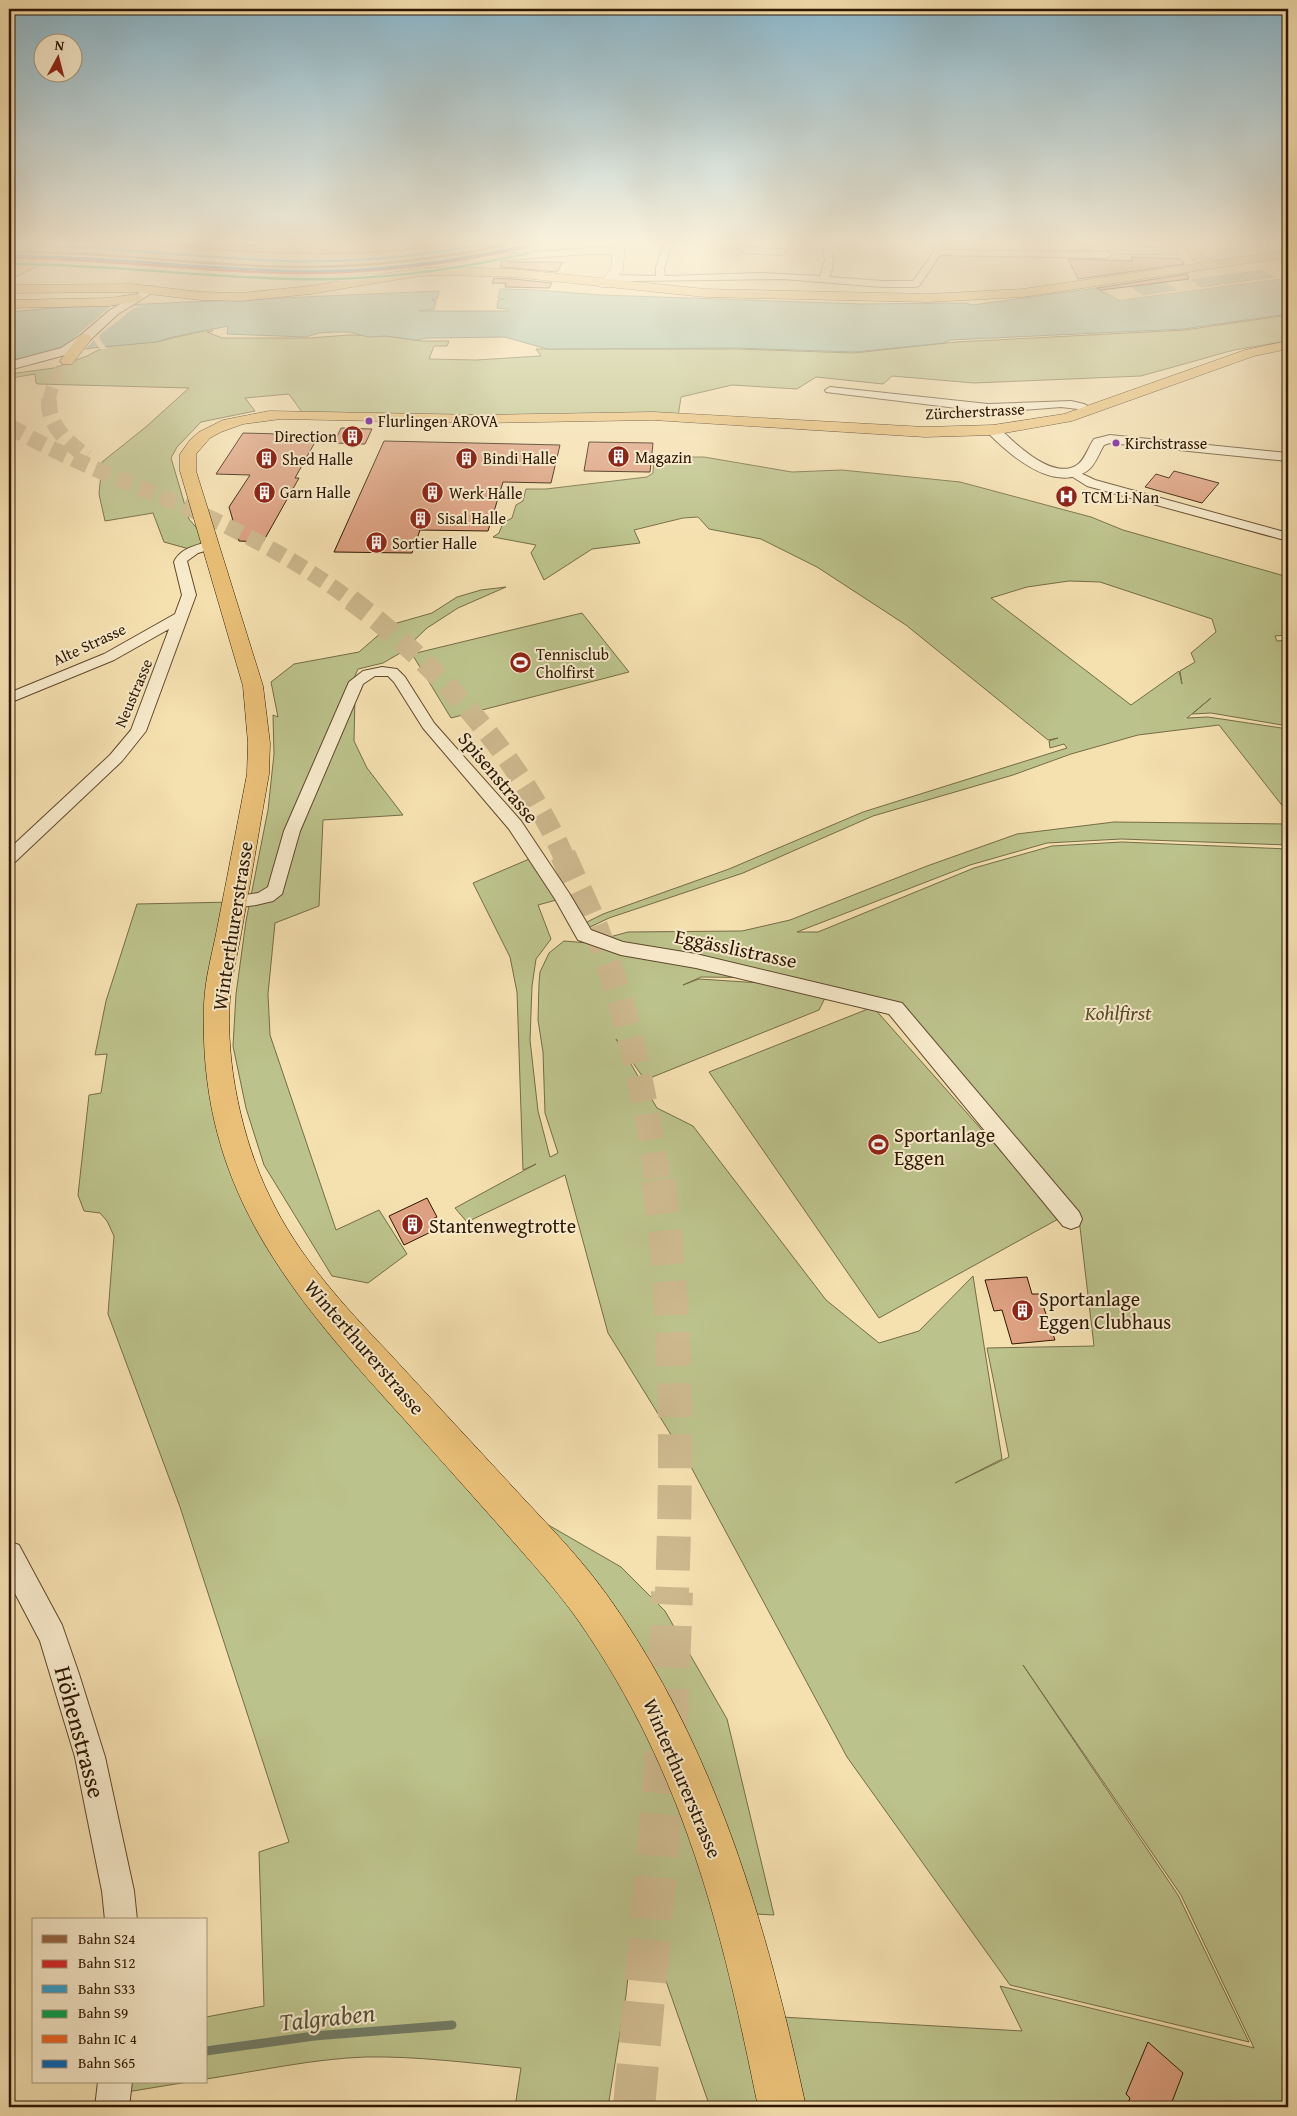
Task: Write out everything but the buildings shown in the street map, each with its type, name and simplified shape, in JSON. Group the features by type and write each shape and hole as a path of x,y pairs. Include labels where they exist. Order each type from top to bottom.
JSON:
{"main road":[{"path":"68,360 84,340"},
{"name":"Zürcherstrasse","path":"681,418 925,432 993,430 1058,420 1250,353 1288,345"},
{"name":"Winterthurerstrasse","path":"681,418 626,416 472,419 296,415 259,416 219,428 200,439 190,449 186,459 188,471 253,686 257,713 258,774 217,997 216,1024 224,1105 238,1155 257,1203 278,1240 331,1314 441,1433 581,1591 657,1708 707,1826 736,1913 764,2016 782,2107"}],"street":[{"path":"9,366 65,351 82,340"},
{"path":"830,390 947,404 1012,408 1065,404 1090,410"},
{"path":"993,430 1024,458 1055,471 1072,472 1082,468 1099,442 1110,439 1288,457"},
{"path":"1072,472 1091,483 1288,537"},
{"name":"Neustrasse","path":"9,858 116,758 138,732 189,595 180,562 181,558 193,550 211,545"},
{"name":"Alte Strasse","path":"9,698 109,657 182,616"},
{"name":"Spisenstrasse","path":"234,902 261,899 271,895 276,890 292,832 356,682 367,674 382,671 392,672 397,675 428,726 515,825 564,896 577,921"},
{"name":"Eggässlistrasse","path":"577,921 584,935 621,948 696,961 895,1008 1071,1219"},
{"name":"Höhenstrasse","path":"9,1555 52,1635 65,1674 90,1758 118,1891 120,1918"},
{"path":"112,2107 115,2084"}],"green space":[{"path":"166,340 449,341 447,346 434,346 429,359 476,360 541,356 536,349 737,349 854,353 956,342 999,340 1288,340 1234,350 1141,376 974,383 892,376 883,384 816,377 797,389 732,385 681,397 678,417 304,415 289,394 245,398 255,411 201,422 177,447 171,458 189,519 211,545 193,550 164,542 153,513 105,521 99,494 102,462 147,426 189,388 39,384 36,383 35,374 17,377 9,384 9,374 54,368 87,356 106,346"},
{"path":"654,457 704,457 792,472 842,470 960,482 1091,517 1123,530 1288,577 1288,635 1275,636 1277,641 1288,640 1288,726 1211,713 1192,714 1211,698 1187,718 1208,717 1288,729 1288,813 1219,725 1138,735 1071,754 1013,775 873,816 743,873 609,918 586,929 583,924 603,914 729,869 863,812 1067,748 1064,744 1050,748 1049,741 1058,738 1048,740 906,625 817,567 761,539 709,529 698,517 683,518 634,530 640,543 592,549 544,580 531,553 536,545 493,537 499,533 503,523 512,518 516,505 523,501 526,489 546,489 647,477 653,473","holes":["1069,581 1100,582 1212,619 1216,632 1191,653 1195,662 1180,671 1182,684 1179,671 1131,705 991,598 1027,587"]},
{"path":"506,587 458,608 427,628 402,652 383,663 358,669 332,728 355,696 354,741 367,768 403,815 323,820 319,906 275,923 268,994 270,1035 336,1230 379,1210 407,1254 368,1283 332,1276 264,1165 246,1108 233,1046 236,994 246,921 268,810 274,754 273,715 278,717 271,682 294,664 359,652 390,625 432,613 457,597 481,590"},
{"name":"Tennisclub Cholfirst","path":"582,613 629,672 451,718 412,654"},
{"name":"Kohlfirst","path":"1114,822 1288,824 1288,845 1121,839 1047,843 970,865 797,932 818,932 974,868 1052,846 1122,842 1288,849 1288,2107 710,2107 652,1941 632,1939 626,1995 608,2107 515,2107 521,2068 424,2059 385,2057 345,2058 208,2079 208,2017 264,2006 259,1852 289,1842 180,1507 108,1314 114,1236 107,1221 100,1213 84,1211 78,1195 89,1095 101,1093 107,1054 95,1055 106,1001 137,904 234,902 219,1064 278,1240 538,1519 621,1567 665,1611 727,1719 774,1915 737,1913 764,2016 1022,2031 1000,1986 1254,2048 1181,1895 1023,1665 1178,1895 1249,2042 1010,1985 847,1757 691,1467 608,1333 565,1175 467,1222 455,1208 536,1164 523,1170 517,992 510,957 473,883 534,857 560,899 538,905 551,939 536,959 532,986 530,1040 538,1111 550,1157 558,1153 545,1113 543,1052 538,1020 539,984 540,972 549,953 564,941 588,943 628,932 742,931 790,920 927,866 1017,834","holes":["701,977 786,978 873,996 1079,1219 1094,1346 987,1348 1009,1457 955,1483 1002,1459 973,1276 919,1331 879,1343 826,1300 693,1126 657,1108 616,1039 645,1080 819,1010 827,994 761,983 699,979 683,985"]},
{"name":"Sportanlage Eggen","path":"873,1007 1060,1218 879,1318 709,1072"},
{"path":"115,2084 176,2084 114,2094"}],"shaded area":[{"path":"9,340 164,340 156,342 92,348 9,360"},
{"path":"515,340 956,340 943,343 855,352 736,348 547,349"}],"pier":[{"path":"72,340 100,340 107,349 100,349 94,340 82,352 42,357"}],"waterway":[{"name":"Talgraben","path":"208,2051 314,2036 452,2025"}],"tunnel":[{"path":"49,400 56,380 67,361"},
{"path":"49,400 51,417 55,425 66,439 87,457"},
{"path":"9,426 72,458 226,525 291,560 352,601"},
{"path":"351,600 415,654 474,715 524,784 546,820 564,857"},
{"path":"563,855 596,929 617,991 641,1085 658,1181"},
{"path":"658,1180 665,1231 673,1334 675,1490 672,1593"},
{"path":"634,2107 665,1769 672,1592"}],"place":[{"name":"Flurlingen AROVA","path":"369,421"},
{"name":"Direction","path":"353,436"},
{"name":"Kirchstrasse","path":"1116,443"},
{"name":"Magazin","path":"619,457"},
{"name":"Bindi Halle","path":"467,458"},
{"name":"Shed Halle","path":"266,459"},
{"name":"Garn Halle","path":"264,492"},
{"name":"Werk Halle","path":"433,493"},
{"name":"TCM Li Nan","path":"1066,497"},
{"name":"Sisal Halle","path":"421,518"},
{"name":"Sortier Halle","path":"376,543"},
{"name":"Tennisclub Cholfirst","path":"520,663"},
{"name":"Sportanlage Eggen","path":"878,1145"},
{"name":"Stantenwegtrotte","path":"413,1225"},
{"name":"Sportanlage Eggen Clubhaus","path":"1023,1310"}]}
